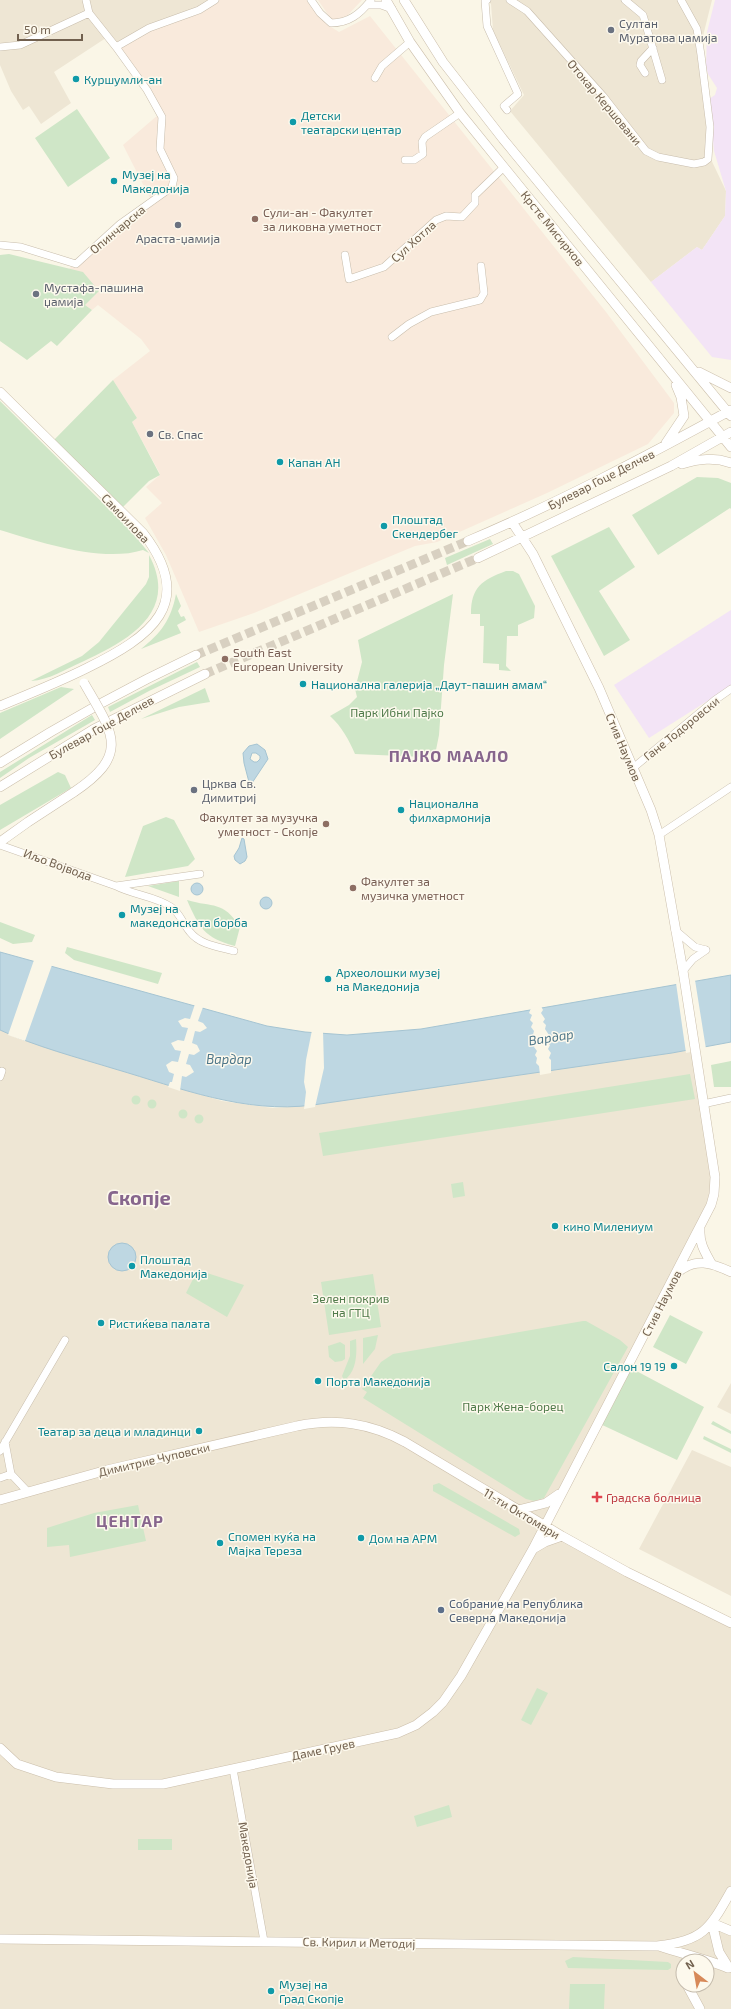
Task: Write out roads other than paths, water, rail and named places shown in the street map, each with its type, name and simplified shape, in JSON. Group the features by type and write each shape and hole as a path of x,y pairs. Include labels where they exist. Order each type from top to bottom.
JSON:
{"street":[{"path":"86,0 89,13 116,47 149,28 199,10 215,0"},
{"path":"311,0 320,13 331,23 343,23 369,3 381,5 392,10"},
{"name":"Крсте Мисирков","path":"386,0 410,42 460,113 672,377 731,447"},
{"name":"Крсте Мисирков","path":"404,0 443,62 503,139 730,413"},
{"path":"485,0 487,26 518,94 506,108"},
{"name":"Отокар Кершовани","path":"510,0 527,11 603,96 646,151 658,157 694,164 704,162 708,159 710,127 697,29 681,0"},
{"path":"625,0 642,15 662,80"},
{"path":"0,47 20,45 89,13"},
{"path":"375,78 382,66 410,42"},
{"name":"Опинчарска","path":"0,245 21,247 76,264 120,224 172,187 174,178 160,149 162,117 147,90 116,47"},
{"path":"645,73 640,65 640,61 653,48"},
{"path":"405,160 414,160 423,154 422,142 426,137 460,113"},
{"name":"Сул Хотла","path":"345,255 349,279 384,267 436,220 446,216 462,217 475,204 475,194 503,168"},
{"path":"392,337 409,324 431,312 480,300 484,293 481,266"},
{"path":"690,365 706,376 731,388"},
{"path":"659,450 668,442 684,416 681,397 672,377"},
{"name":"Самоилова","path":"0,392 136,526 153,546 165,570 166,581 165,599 160,614 153,625 134,643 78,673 0,706"},
{"name":"Булевар Гоце Делчев","path":"468,541 512,522 659,450 710,422 730,413"},
{"name":"Булевар Гоце Делчев","path":"478,558 523,538 671,466 731,432"},
{"path":"671,466 717,458 731,464"},
{"name":"Стив Наумов","path":"512,522 533,554 599,688 651,810 659,835 683,971 715,1187 711,1205 701,1225 544,1526"},
{"name":"Булевар Гоце Делчев","path":"0,763 84,712 140,682 196,655"},
{"path":"0,843 28,822 74,792 102,770 109,758 112,746 108,726 78,673"},
{"name":"Булевар Гоце Делчев","path":"0,787 94,729 205,674"},
{"name":"Гане Тодоровски","path":"633,768 715,700 731,689"},
{"path":"659,835 731,787"},
{"name":"Иљо Војвода","path":"0,843 116,886 128,892 167,904 173,908 191,933 197,938 205,943 234,952"},
{"name":"Иљо Војвода","path":"116,886 200,874"},
{"path":"675,930 695,947 706,950 693,959 683,971"},
{"path":"703,1104 731,1098"},
{"path":"701,1225 700,1240 712,1263"},
{"path":"675,1275 690,1265 712,1263 731,1272"},
{"path":"0,1451 65,1340"},
{"name":"11-ти Октомври","path":"309,1424 353,1423 387,1433 412,1446 544,1526 627,1572 731,1623"},
{"name":"Димитрие Чуповски","path":"0,1500 27,1491 113,1468 309,1424"},
{"path":"5,1442 11,1474 27,1491"},
{"path":"0,1478 11,1474"},
{"path":"518,1510 552,1500 562,1492"},
{"name":"Даме Груев","path":"0,1748 17,1764 56,1777 114,1784 163,1784 398,1733 425,1719 443,1702 461,1676 533,1549 544,1526"},
{"path":"533,1549 545,1542 562,1536"},
{"name":"Македонија","path":"233,1769 264,1940"},
{"path":"730,1969 719,1952 712,1923 731,1891"},
{"path":"712,1923 731,1931"},
{"name":"Св. Кирил и Методиј","path":"0,1939 264,1940 657,1946 686,1940 700,1934 712,1923"},
{"path":"657,1946 675,1953"},
{"path":"715,1963 730,1969"},
{"path":"691,1993 700,2009"}],"water":[{"path":"257,744 265,750 268,759 250,786 243,753 249,746","holes":["252,753 256,753 260,756 260,759 257,762 254,762 250,759"]},
{"path":"242,838 244,839 247,857 245,861 240,864 235,860 234,856 239,848"},
{"path":"199,883 202,884 202,894 195,895 192,894 191,887 192,884"},
{"path":"268,897 271,898 271,908 264,909 261,908 260,901 261,898"},
{"name":"Вардар","path":"0,952 267,1026 305,1032 347,1035 421,1029 731,975 731,1042 672,1053 313,1105 287,1107 237,1103 212,1098 57,1051 0,1030"},
{"path":"122,1243 132,1247 136,1257 132,1267 122,1271 112,1267 108,1257 112,1247"}],"tunnel":[{"path":"196,655 468,541"},
{"path":"205,674 478,558"}],"place":[{"name":"Султан Муратова џамија","path":"611,30"},
{"name":"Куршумли-ан","path":"76,79"},
{"name":"Детски театарски центар","path":"293,122"},
{"name":"Музеј на Македонија","path":"114,181"},
{"name":"Сули-ан - Факултет за ликовна уметност","path":"255,219"},
{"name":"Араста-џамија","path":"178,225"},
{"name":"Мустафа-пашина џамија","path":"36,294"},
{"name":"Св. Спас","path":"150,434"},
{"name":"Капан АН","path":"280,462"},
{"name":"Плоштад Скендербег","path":"384,526"},
{"name":"South East European University","path":"225,659"},
{"name":"Национална галерија „Даут-пашин амам“","path":"303,684"},
{"name":"Црква Св. Димитриј","path":"194,790"},
{"name":"Национална филхармонија","path":"401,810"},
{"name":"Факултет за музучка уметност - Скопје","path":"326,824"},
{"name":"Факултет за музичка уметност","path":"353,888"},
{"name":"Музеј на македонската борба","path":"122,915"},
{"name":"Археолошки музеј на Македонија","path":"328,979"},
{"name":"кино Милениум","path":"555,1226"},
{"name":"Плоштад Македонија","path":"132,1266"},
{"name":"Ристиќева палата","path":"101,1323"},
{"name":"Салон 19 19","path":"674,1366"},
{"name":"Порта Македонија","path":"318,1381"},
{"name":"Театар за деца и младинци","path":"199,1431"},
{"name":"Градска болница","path":"597,1497"},
{"name":"Дом на АРМ","path":"361,1538"},
{"name":"Спомен куќа на Мајка Тереза","path":"220,1543"},
{"name":"Собрание на Република Северна Македонија","path":"441,1610"},
{"name":"Музеј на Град Скопје","path":"271,1991"}],"district":[{"name":"ПАЈКО МААЛО","path":"449,755"},
{"name":"Скопје","path":"139,1197"},
{"name":"ЦЕНТАР","path":"130,1520"}],"park label":[{"name":"Парк Ибни Пајко","path":"397,712"},
{"name":"Зелен покрив на ГТЦ","path":"351,1305"},
{"name":"Парк Жена-борец","path":"513,1406"}]}
